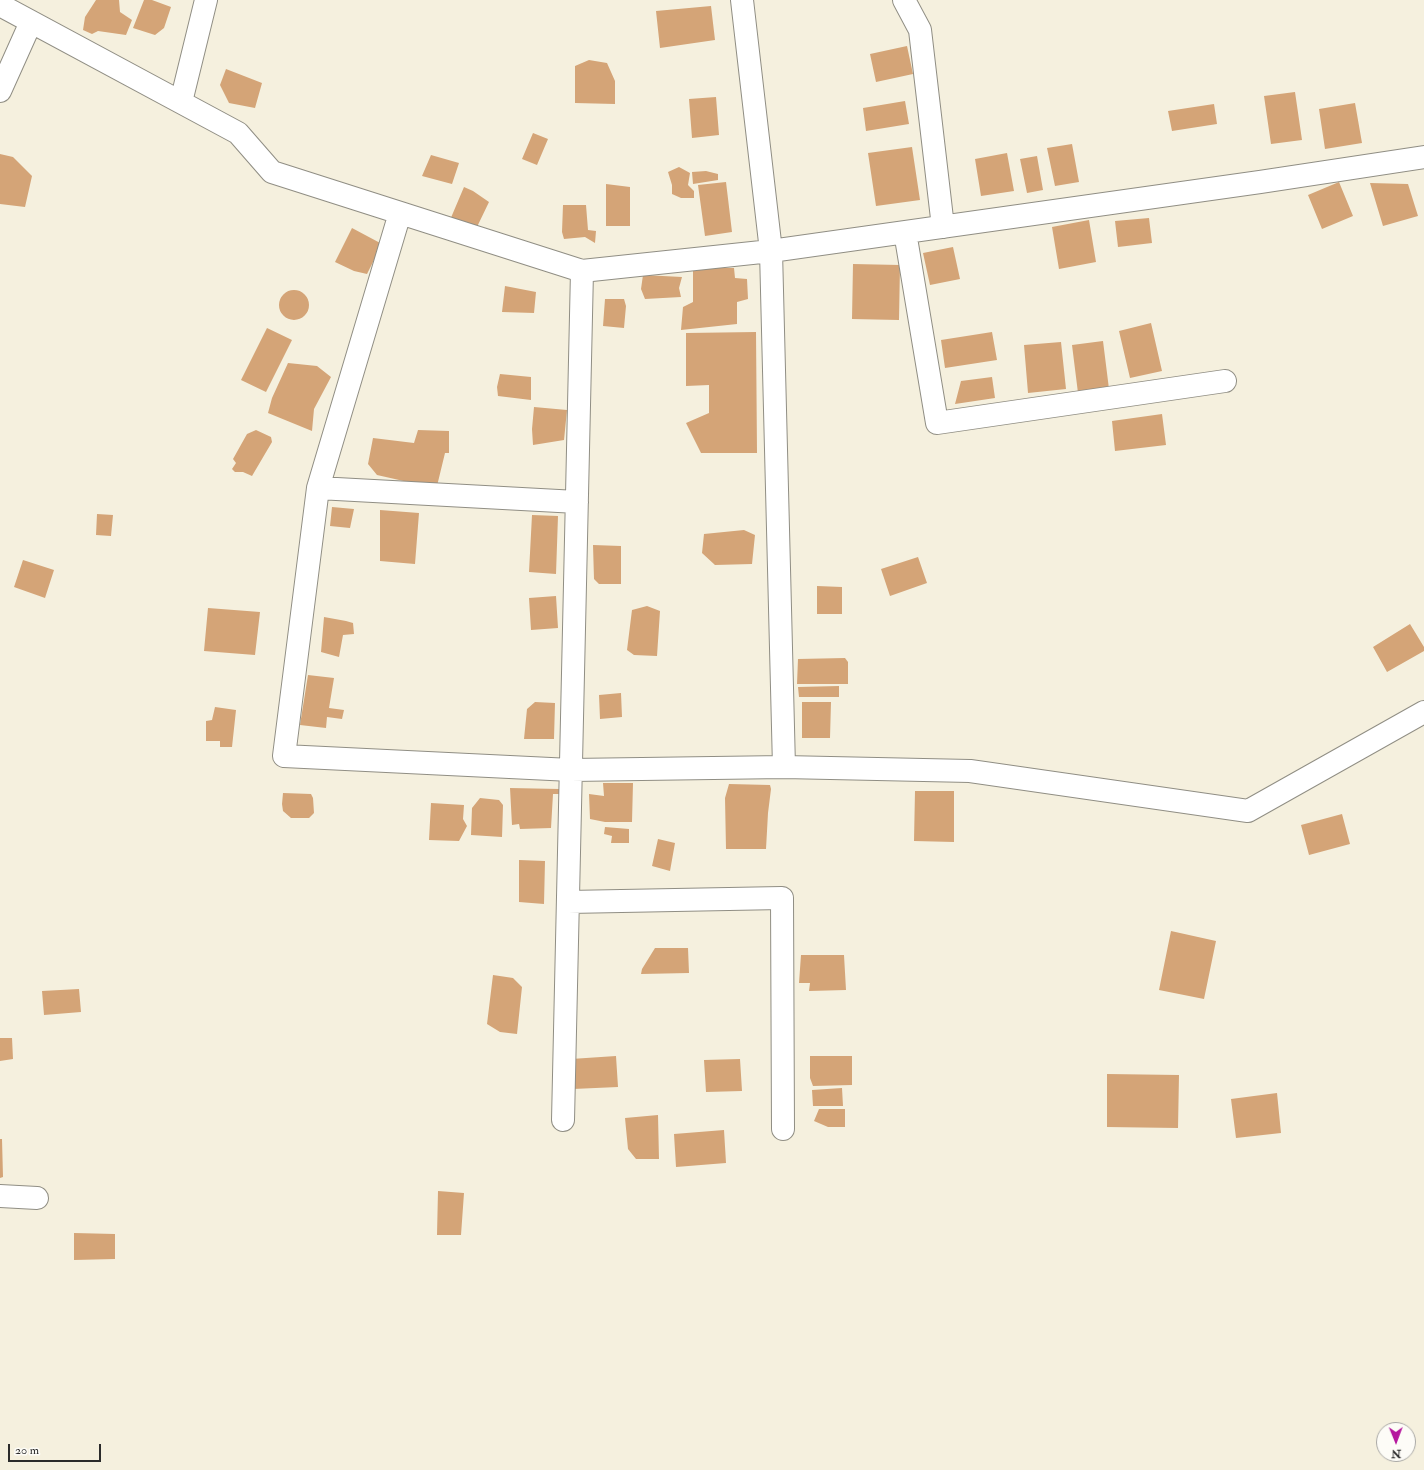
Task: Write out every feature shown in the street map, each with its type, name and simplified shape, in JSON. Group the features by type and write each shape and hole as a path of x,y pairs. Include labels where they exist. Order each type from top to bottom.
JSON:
{"street":[{"path":"181,102 206,0"},
{"path":"742,0 770,251 784,767"},
{"path":"904,0 920,30 943,227"},
{"path":"0,5 238,133 272,172 582,271 770,251 1260,182 1424,157"},
{"path":"0,91 31,22"},
{"path":"400,213 318,488 284,756 571,770 784,767 970,771 1248,811 1424,712"},
{"path":"905,232 937,423 1225,381"},
{"path":"563,1120 582,271"},
{"path":"318,488 576,502"},
{"path":"568,902 782,898 783,1129"},
{"path":"0,1196 37,1198"}],"building":[{"path":"96,0 119,0 120,12 132,20 126,35 98,31 92,34 83,30 85,17"},
{"path":"144,0 152,0 171,7 164,28 155,35 133,28"},
{"path":"711,6 715,40 660,48 656,11"},
{"path":"907,46 913,74 876,82 870,54"},
{"path":"589,60 607,63 615,81 615,104 575,103 575,66"},
{"path":"226,69 262,83 255,108 229,103 220,85"},
{"path":"1295,92 1302,140 1271,144 1264,96"},
{"path":"716,97 719,135 692,138 689,99"},
{"path":"905,101 909,124 866,131 863,108"},
{"path":"1355,103 1362,143 1325,149 1319,109"},
{"path":"1214,104 1217,124 1172,131 1168,111"},
{"path":"533,133 548,139 537,165 522,159"},
{"path":"1072,144 1079,182 1055,186 1047,148"},
{"path":"912,147 920,200 876,206 868,153"},
{"path":"1007,153 1014,191 981,196 975,159"},
{"path":"0,154 13,157 32,176 25,207 0,204"},
{"path":"431,155 459,163 452,184 422,176"},
{"path":"1037,156 1043,190 1027,193 1020,159"},
{"path":"679,167 690,173 688,185 694,191 694,198 681,198 672,194 672,185 668,172"},
{"path":"706,171 718,174 718,180 693,184 692,172"},
{"path":"726,182 732,232 705,236 698,185"},
{"path":"1339,182 1353,216 1322,229 1308,195"},
{"path":"1370,183 1408,184 1418,216 1383,226"},
{"path":"606,184 630,187 630,226 606,226"},
{"path":"464,187 473,191 489,202 476,229 450,220"},
{"path":"563,205 586,205 588,230 596,231 595,243 585,237 564,239 562,232"},
{"path":"1149,218 1152,243 1118,247 1115,221"},
{"path":"1089,220 1096,262 1059,269 1052,227"},
{"path":"352,228 382,244 367,274 354,271 335,262"},
{"path":"953,247 960,279 930,285 923,253"},
{"path":"853,264 900,265 899,320 852,319"},
{"path":"693,268 734,268 735,278 747,279 748,299 737,302 737,324 681,330 683,307 693,302"},
{"path":"643,275 682,277 679,288 681,297 645,299 641,289"},
{"path":"505,286 536,292 534,313 502,312"},
{"path":"294,290 305,294 309,305 305,316 294,320 283,316 279,305 283,294"},
{"path":"605,299 624,299 626,306 624,328 603,326"},
{"path":"1151,323 1162,371 1130,378 1119,331"},
{"path":"267,328 292,340 266,392 241,380"},
{"path":"756,332 757,453 701,453 686,423 709,413 709,385 686,386 686,333"},
{"path":"992,332 997,360 945,368 941,340"},
{"path":"1103,341 1109,389 1078,393 1072,345"},
{"path":"1061,342 1066,389 1028,393 1024,345"},
{"path":"288,363 317,366 331,377 314,409 312,431 268,413 272,398"},
{"path":"500,374 531,377 531,400 498,396 497,387"},
{"path":"992,377 995,398 955,404 961,381"},
{"path":"534,407 567,410 564,440 533,445 532,429"},
{"path":"1162,414 1166,445 1115,451 1112,421"},
{"path":"256,430 271,437 272,442 252,476 243,472 235,472 232,469 236,463 233,459 247,434"},
{"path":"418,430 449,431 449,453 445,453 437,486 408,482 377,475 368,464 373,438 414,443"},
{"path":"332,507 354,509 350,528 330,526"},
{"path":"380,510 419,513 415,564 380,561"},
{"path":"97,514 113,515 111,536 96,535"},
{"path":"532,515 558,516 556,574 529,572"},
{"path":"744,530 755,535 752,564 715,565 702,553 704,534"},
{"path":"593,545 621,546 621,584 599,584 594,579"},
{"path":"918,557 927,583 890,596 881,569"},
{"path":"23,560 54,570 45,598 14,587"},
{"path":"817,586 842,587 842,614 817,614"},
{"path":"556,596 558,628 531,630 529,598"},
{"path":"647,606 660,611 657,656 634,655 627,650 632,610"},
{"path":"208,608 260,612 255,655 204,651"},
{"path":"324,617 353,623 354,634 343,635 339,657 321,652"},
{"path":"1410,624 1424,647 1424,651 1387,672 1373,647"},
{"path":"845,658 848,662 848,684 797,684 798,659"},
{"path":"308,675 334,678 329,708 344,710 342,719 327,717 326,728 300,725"},
{"path":"839,686 839,697 799,697 798,687"},
{"path":"621,693 622,717 600,719 599,695"},
{"path":"535,702 555,703 554,739 524,739 527,709"},
{"path":"802,702 831,702 830,738 802,738"},
{"path":"215,707 236,710 232,747 220,747 220,741 206,741 206,721 212,720"},
{"path":"603,783 633,783 632,822 605,822 590,819 589,794 604,796"},
{"path":"729,784 770,785 771,789 766,849 726,849 725,798"},
{"path":"510,788 560,789 561,794 553,794 551,828 520,829 519,824 512,825"},
{"path":"915,791 954,791 954,842 914,841"},
{"path":"283,793 311,794 313,798 314,813 309,818 291,818 283,811"},
{"path":"480,798 499,800 503,805 502,837 471,835 472,808"},
{"path":"431,803 464,805 463,819 467,826 459,841 429,840"},
{"path":"1342,814 1350,844 1309,855 1301,825"},
{"path":"605,827 629,829 629,843 611,843 612,836 604,834"},
{"path":"658,839 675,843 670,871 652,866"},
{"path":"519,860 545,861 544,904 519,902"},
{"path":"1171,931 1216,941 1204,999 1159,990"},
{"path":"655,948 688,948 689,973 641,974 642,969"},
{"path":"801,955 844,955 846,990 809,991 810,983 799,983"},
{"path":"493,975 513,978 522,987 517,1034 500,1032 487,1024"},
{"path":"79,989 81,1012 44,1015 42,991"},
{"path":"0,1038 12,1038 13,1059 0,1061"},
{"path":"616,1056 618,1087 573,1089 571,1059"},
{"path":"810,1056 852,1056 852,1085 813,1086 810,1078"},
{"path":"740,1059 742,1091 706,1092 704,1060"},
{"path":"1107,1074 1179,1075 1178,1128 1107,1127"},
{"path":"842,1088 843,1106 813,1106 812,1090"},
{"path":"1277,1093 1281,1133 1236,1138 1231,1099"},
{"path":"819,1109 845,1109 845,1127 828,1127 814,1121"},
{"path":"658,1115 659,1159 636,1159 628,1149 625,1118"},
{"path":"724,1130 726,1163 676,1167 674,1134"},
{"path":"0,1139 2,1139 3,1177 0,1178"},
{"path":"438,1191 464,1193 461,1235 437,1235"},
{"path":"74,1233 115,1234 115,1259 74,1260"}]}
